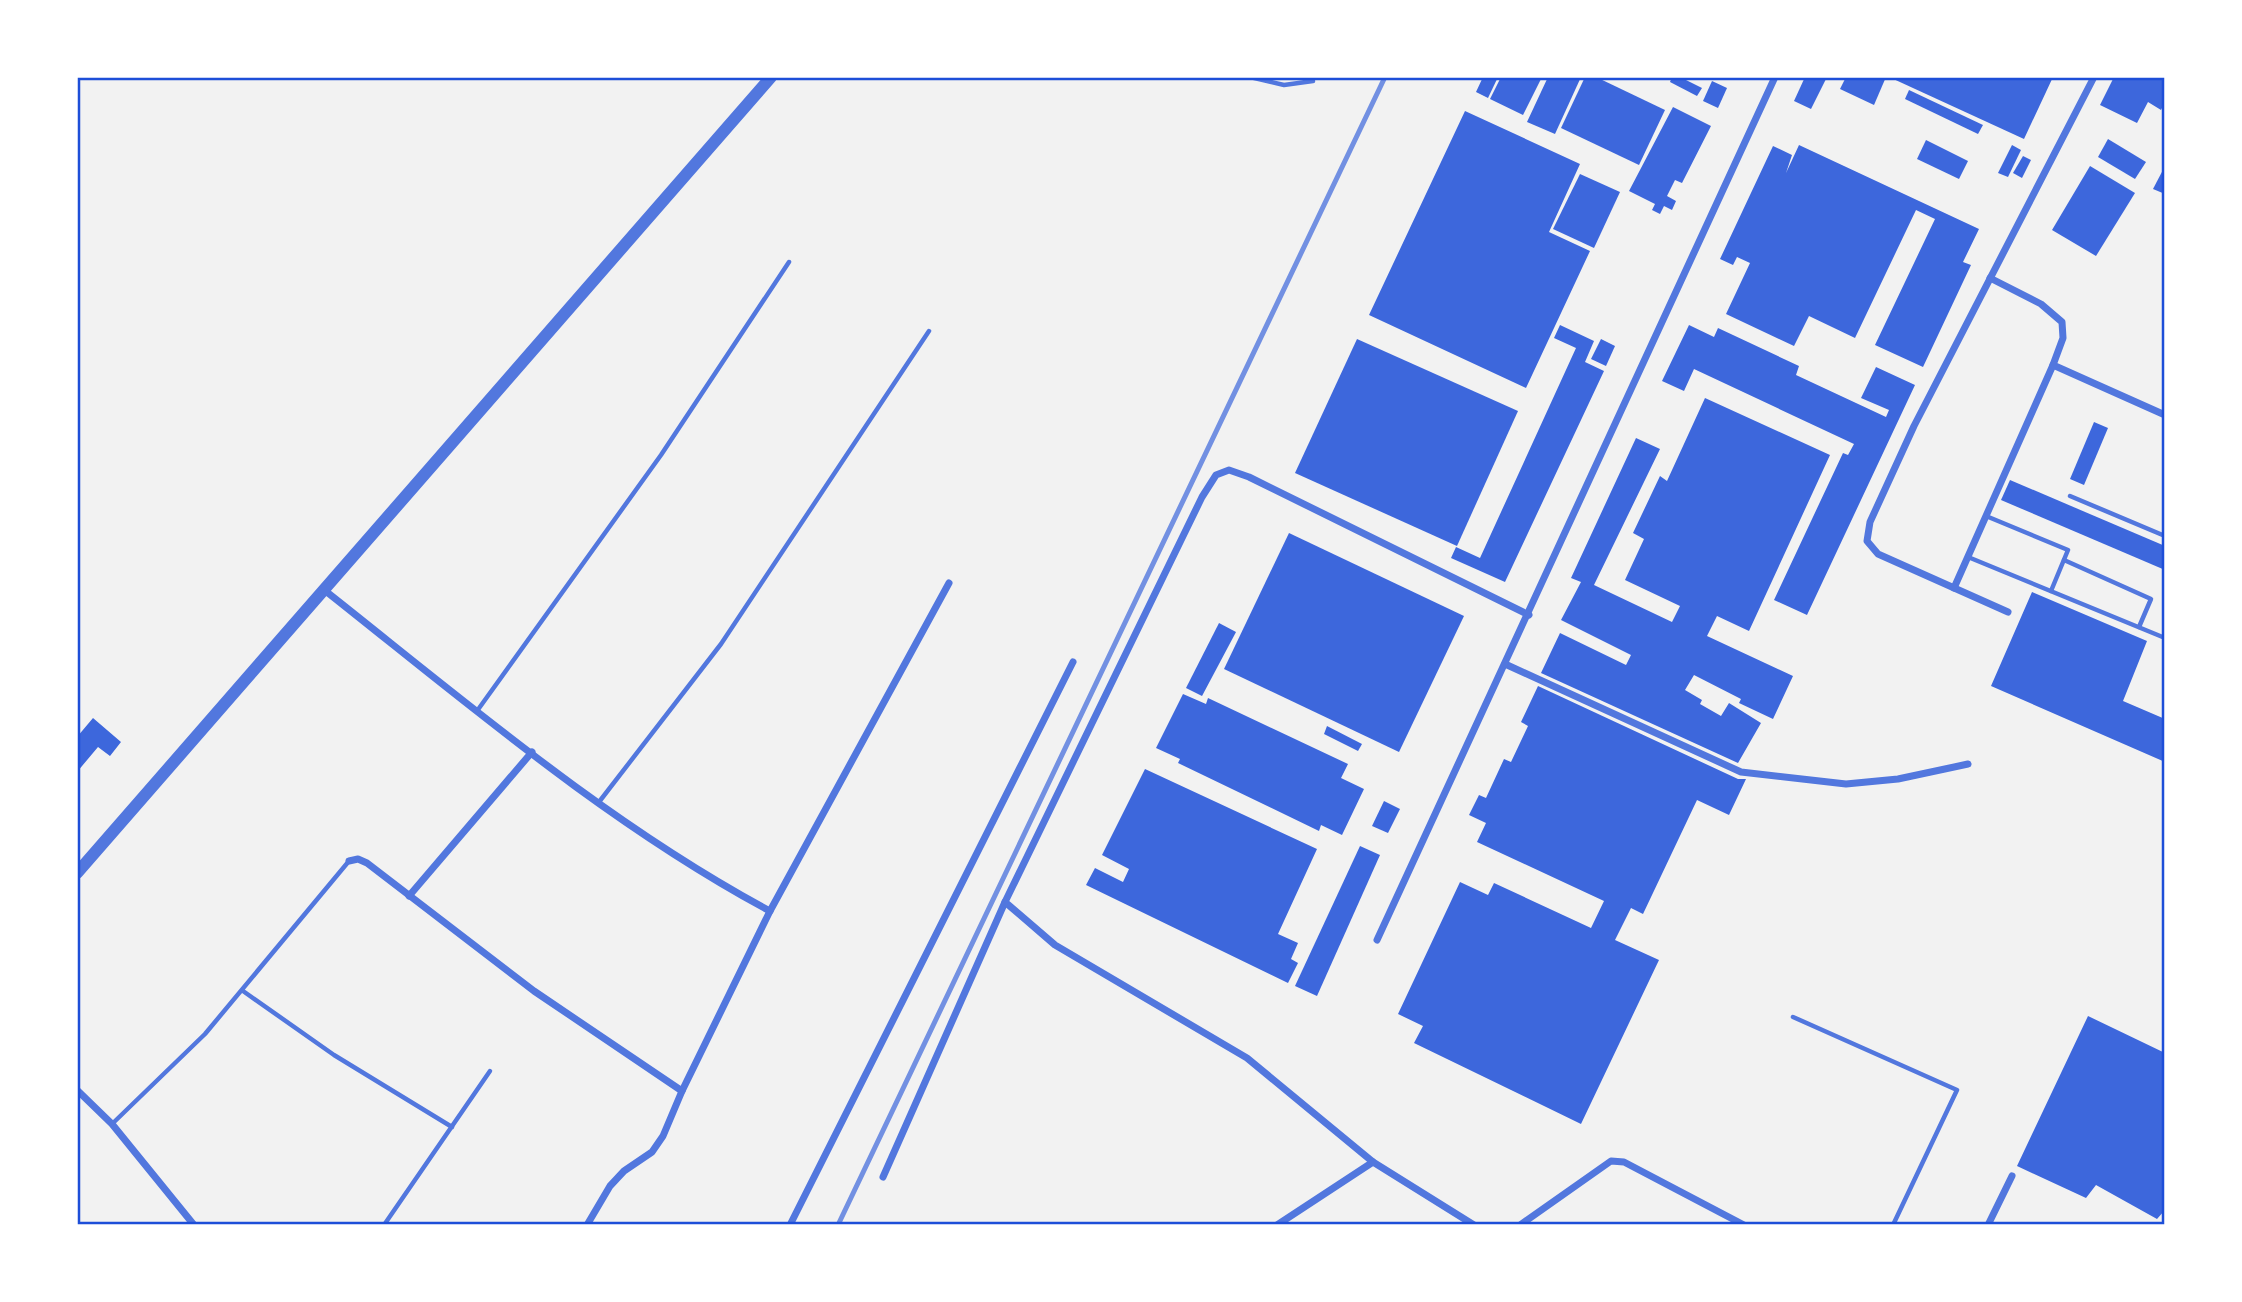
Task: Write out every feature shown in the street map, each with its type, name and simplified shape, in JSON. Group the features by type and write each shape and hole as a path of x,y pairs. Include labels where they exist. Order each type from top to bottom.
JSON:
{"street":[{"path":"77,873 771,77"},
{"path":"1377,940 1776,77"},
{"path":"2008,612 1878,554 1867,541 1870,522 1914,426 2094,77"},
{"path":"1954,588 2063,338 2062,322 2041,304 1990,278"},
{"path":"2053,365 2165,415"},
{"path":"883,1177 1004,902 1196,508 1216,475 1229,470 1249,477 1529,615"},
{"path":"587,1225 610,1186 624,1171 652,1152 663,1136 682,1091 770,911 949,583"},
{"path":"323,589 477,711 599,802 718,883 770,911"},
{"path":"790,1225 1073,662"},
{"path":"1505,664 1741,772 1846,784 1898,779 1968,764"},
{"path":"409,896 533,752"},
{"path":"349,861 358,859 367,863 534,991 682,1091"},
{"path":"1004,902 1055,945 1247,1058 1373,1162 1474,1225"},
{"path":"77,1090 113,1125 194,1225"},
{"path":"1520,1225 1611,1161 1623,1162 1744,1225"},
{"path":"1277,1225 1373,1162"},
{"path":"1988,1225 2012,1176"}],"lane":[{"path":"1250,77 1284,85 1312,81"},
{"path":"477,711 661,455 789,262"},
{"path":"599,802 721,644 929,331"},
{"path":"2070,496 2165,536"},
{"path":"1986,516 2068,550 2050,591"},
{"path":"1968,557 2165,638"},
{"path":"2064,560 2151,599 2139,627"},
{"path":"113,1125 205,1034 349,861"},
{"path":"243,990 334,1055 452,1127"},
{"path":"1793,1017 1956,1090 1893,1225"},
{"path":"384,1225 491,1071"}],"building":[{"path":"1483,77 1498,77 1488,98 1476,92"},
{"path":"1501,77 1542,77 1523,115 1490,99"},
{"path":"1548,77 1581,77 1555,134 1527,122"},
{"path":"1585,77 1596,77 1665,110 1639,165 1561,128"},
{"path":"1672,77 1680,77 1702,88 1697,96 1670,82"},
{"path":"1805,77 1827,77 1811,109 1794,101"},
{"path":"1846,77 1886,77 1874,105 1840,89"},
{"path":"1889,77 2053,77 2024,139"},
{"path":"2114,77 2165,77 2165,102 2161,110 2148,102 2137,123 2100,105"},
{"path":"1712,81 1727,88 1718,108 1703,101"},
{"path":"1909,90 1983,125 1978,134 1905,99"},
{"path":"1673,107 1711,126 1682,183 1675,180 1667,196 1676,201 1672,210 1664,206 1660,214 1652,210 1655,204 1629,191"},
{"path":"1465,111 1580,164 1549,232 1590,251 1526,388 1369,315"},
{"path":"2108,139 2146,162 2135,179 2098,157"},
{"path":"1926,140 1968,161 1959,179 1917,159"},
{"path":"1799,145 1979,229 1963,262 1971,265 1923,367 1875,345 1935,219 1916,210 1855,338 1809,316 1794,346 1726,314 1750,263 1737,257 1733,265 1720,259 1773,146 1792,155 1786,173"},
{"path":"2012,145 2021,150 2008,177 1998,173"},
{"path":"2023,156 2031,160 2022,178 2013,173"},
{"path":"2090,166 2135,193 2096,256 2052,230"},
{"path":"2165,166 2165,194 2153,189"},
{"path":"1580,174 1620,192 1594,248 1553,229"},
{"path":"1560,325 1594,341 1585,362 1604,371 1505,582 1451,558 1456,547 1480,558 1576,348 1554,338"},
{"path":"1689,325 1714,337 1718,328 1799,366 1796,375 1886,417 1889,410 1861,398 1876,367 1915,385 1807,615 1774,600 1843,453 1848,455 1854,444 1694,369 1684,391 1662,381"},
{"path":"1357,339 1518,411 1457,546 1295,473"},
{"path":"1601,339 1615,346 1606,366 1591,359"},
{"path":"1705,398 1830,455 1749,631 1717,616 1707,636 1793,676 1773,719 1739,703 1741,699 1694,675 1685,690 1702,700 1700,704 1721,716 1729,703 1761,723 1738,763 1541,673 1560,633 1626,665 1631,655 1561,620 1581,582 1571,578 1636,438 1660,449 1594,585 1672,622 1680,606 1625,580 1644,539 1633,533 1660,476 1667,481"},
{"path":"2094,422 2108,428 2084,485 2070,479"},
{"path":"2010,480 2165,546 2165,570 2001,500"},
{"path":"1289,533 1464,616 1399,752 1224,669"},
{"path":"2032,592 2147,641 2123,701 2165,719 2165,762 1991,686"},
{"path":"1219,623 1236,632 1202,696 1186,688"},
{"path":"1538,686 1738,779 1746,779 1729,815 1697,800 1643,914 1631,908 1615,940 1659,960 1581,1124 1414,1043 1423,1026 1398,1014 1460,882 1488,895 1494,883 1591,928 1604,901 1477,842 1486,823 1469,815 1479,795 1486,798 1504,759 1511,762 1528,726 1521,722"},
{"path":"1183,694 1206,704 1208,698 1348,764 1341,778 1364,789 1342,835 1321,825 1319,831 1178,763 1180,759 1156,748"},
{"path":"93,718 121,742 110,756 98,747 77,772 77,737"},
{"path":"1327,726 1362,744 1358,751 1324,734"},
{"path":"1145,769 1317,849 1278,934 1298,943 1291,959 1298,963 1288,983 1086,885 1095,868 1123,882 1129,869 1102,855"},
{"path":"1384,801 1400,809 1388,833 1372,826"},
{"path":"1360,846 1380,855 1317,996 1295,986"},
{"path":"2088,1016 2165,1053 2165,1210 2157,1219 2096,1185 2086,1198 2017,1166"}],"railway":[{"path":"838,1225 1385,77"}]}
